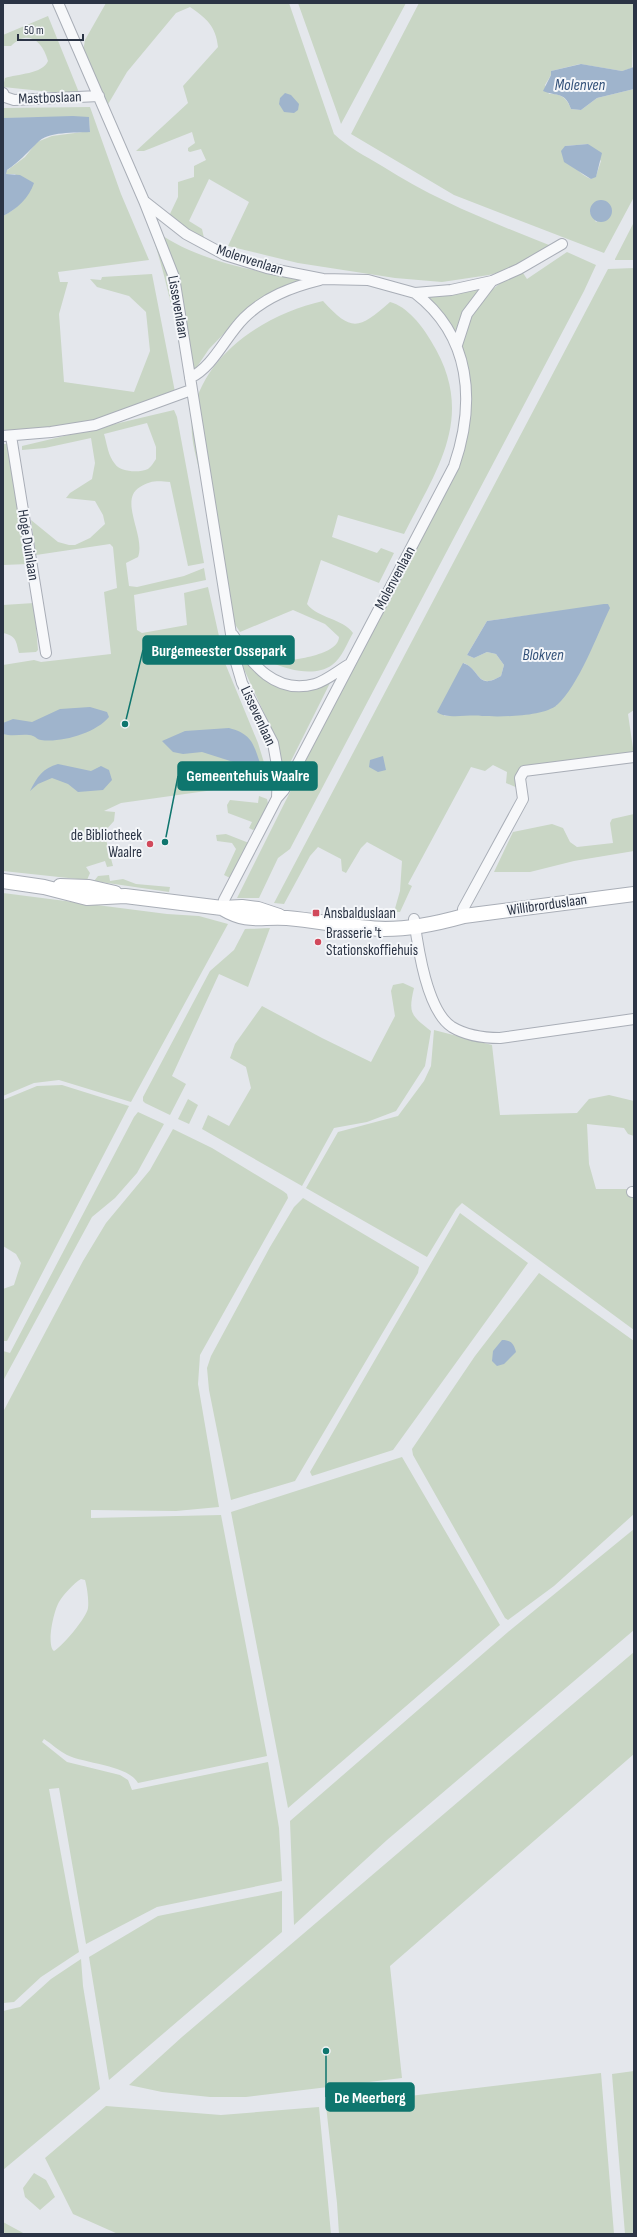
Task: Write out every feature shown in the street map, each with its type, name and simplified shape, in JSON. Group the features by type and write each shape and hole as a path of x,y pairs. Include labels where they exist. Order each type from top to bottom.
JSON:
{"main road":[{"name":"Willibrorduslaan","path":"3,881 44,887 89,887 111,891 125,896 222,908 242,918 260,920 285,918 386,929 414,922 443,922 464,916 633,893"}],"street":[{"name":"Lissevenlaan","path":"58,3 144,200 174,277 235,659 242,683 273,743 278,771 277,798 222,908"},
{"name":"Mastboslaan","path":"3,93 5,97 14,100 99,96"},
{"name":"Molenvenlaan","path":"144,200 186,234 225,255 266,268 323,279 368,280 415,293 451,290 492,281 519,269 562,244"},
{"name":"Molenvenlaan","path":"190,378 202,372 244,318 275,295 302,284 323,279"},
{"name":"Molenvenlaan","path":"457,345 467,314 492,281"},
{"name":"Molenvenlaan","path":"277,798 284,790 456,461 464,435 467,410 464,374 457,345 447,325 431,305 415,293"},
{"name":"Hoge Duinlaan","path":"46,653 7,436 95,425 191,390"},
{"name":"Lissevenlaan","path":"231,631 245,654 267,676 288,687 315,684 350,664"},
{"path":"464,916 463,908 523,799 520,778 524,771 634,757"},
{"path":"414,922 425,983 440,1014 452,1027 485,1038 500,1038 634,1019"}],"green space":[{"path":"106,3 289,3 334,134 357,151 443,200 549,245 546,249 507,270 489,275 442,282 395,278 298,263 228,246 249,202 209,179 189,221 202,229 204,238 185,230 169,216 178,197 178,182 194,177 194,166 206,160 201,149 190,152 188,151 188,148 195,143 192,132 144,151 136,151 188,103 183,86 218,47 215,33 209,23 190,7 176,13 127,72 107,106 83,51 85,40"},
{"path":"298,3 406,3 341,124 338,115"},
{"path":"419,3 634,3 632,68 622,71 580,64 551,71 551,75 545,85 549,94 560,95 568,102 571,109 581,110 597,98 634,89 634,197 604,253 454,195 351,134","holes":["588,144 601,161 596,176 591,179 577,170 565,146","606,202 612,210 596,222 590,212"]},
{"path":"48,16 80,95 3,87 5,78 41,69 48,61 42,47 34,39 23,38 11,46 3,46 3,35"},
{"path":"90,107 121,194 149,260 58,272 60,282 68,282 59,314 64,382 134,392 150,351 146,312 129,296 97,287 90,279 101,280 102,277 152,274 175,392 91,421 51,428 3,432 3,216 13,210 29,193 15,174 6,174 5,172 25,157 37,142 52,136 90,131 89,117 3,118 3,108"},
{"path":"634,222 634,260 615,260 615,259"},
{"path":"149,226 188,250 210,258 256,271 325,283 306,285 239,318 209,349 186,383 171,304"},
{"path":"567,252 596,265 584,291 290,849 278,858 259,898 237,898 346,680 429,521 469,421 471,401 462,344 471,315 487,294 504,280 521,270 527,279"},
{"path":"634,268 634,710 628,714 634,755 529,769 520,789 506,783 507,772 493,765 485,771 471,767 408,884 412,886 400,912 394,912 400,891 402,861 367,842 361,848 346,873 342,871 341,859 318,847 310,856 284,904 274,903 608,269","holes":["575,609 578,675 556,706 444,716 464,663 474,670 483,680 493,680 501,676 504,665 496,654 487,652 474,658 467,655 487,621"]},
{"path":"478,288 479,293 455,331 427,297 429,294"},
{"path":"323,301 341,318 356,324 371,318 390,302 408,312 428,335 444,368 451,393 452,417 448,440 440,463 404,534 338,515 332,537 377,553 381,548 394,553 379,583 321,560 307,604 318,613 343,624 353,633 336,662 332,665 318,671 302,671 286,668 272,663 300,659 321,653 330,649 336,644 339,637 325,624 293,610 240,632 234,623 219,567 194,446 192,419 198,396 208,376 222,357 239,341 258,327 279,316 301,307"},
{"path":"174,410 177,417 204,563 188,566 170,482 151,482 140,487 134,493 132,500 132,509 139,539 139,548 138,557 126,563 129,586 137,587 184,576 204,568 206,580 134,595 137,630 142,633 187,625 184,593 208,587 225,663 258,743 270,782 121,803 104,811 115,812 114,821 104,832 113,866 107,867 105,861 86,867 90,873 87,880 3,871 3,665 34,660 41,662 111,654 104,592 117,588 113,547 110,544 36,555 31,520 58,542 69,545 75,545 90,538 105,524 103,515 95,501 66,498 70,493 92,479 95,463 91,438 45,448 22,450 22,446","holes":["147,423 156,447 156,459 148,469 135,471 125,470 117,467 113,461 109,454 104,434"]},
{"path":"3,444 8,444 28,564 3,565"},
{"path":"34,603 38,650 36,652 19,653 15,640 8,634 3,633 3,605"},
{"path":"240,653 275,685 332,679 284,775 273,733 238,656"},
{"path":"259,796 267,799 269,808 259,827 253,830 249,828 252,822 228,813 227,805 230,800 258,803"},
{"path":"634,814 634,851 574,861 530,872 494,872 513,832 552,824 563,828 570,842 577,847 613,843 610,823 612,819"},
{"path":"226,834 249,843 232,879 224,875 236,849 232,843 217,841 216,835"},
{"path":"109,875 110,881 123,879 136,884 170,887 169,892 94,881 98,876"},
{"path":"3,893 167,914 199,916 228,924 131,1102 59,1080 34,1083 3,1096"},
{"path":"270,928 248,987 219,974 172,1076 186,1084 170,1115 145,1103 143,1101 143,1097 210,971 234,950 245,929"},
{"path":"403,983 414,988 411,1009 415,1017 431,1031 425,1066 396,1111 367,1122 334,1128 302,1186 202,1129 208,1115 229,1126 251,1088 246,1067 230,1058 235,1044 262,1006 371,1062 395,1016 391,991 393,985"},
{"path":"434,1030 492,1045 500,1115 577,1113 589,1099 609,1095 634,1101 634,1136 628,1134 624,1128 587,1124 589,1164 596,1189 634,1189 634,1330 462,1203 456,1209 427,1257 306,1188 338,1132 398,1116 424,1081 431,1066"},
{"path":"62,1085 129,1106 7,1341 3,1341 3,1289 14,1285 21,1263 16,1254 3,1246 3,1100 37,1086"},
{"path":"188,1099 198,1105 189,1124 178,1119"},
{"path":"138,1112 164,1124 137,1173 115,1198 92,1217 3,1381 3,1351 10,1353"},
{"path":"173,1129 212,1148 283,1191 287,1194 288,1198 200,1355 198,1384 219,1507 176,1511 91,1510 91,1518 221,1515 267,1756 138,1783 133,1777 125,1772 75,1758 67,1755 44,1739 42,1742 67,1762 120,1775 128,1780 132,1790 268,1762 279,1828 282,1881 157,1907 86,1944 59,1788 49,1789 79,1952 41,1977 14,2002 3,2003 3,1412 83,1261 106,1223 150,1170","holes":["81,1579 85,1580 88,1601 87,1612 74,1631 63,1644 54,1651 52,1648 51,1635 53,1619 57,1606 72,1586"]},
{"path":"303,1198 419,1267 418,1273 295,1481 231,1500 209,1390 207,1368 211,1356 270,1247 294,1207"},
{"path":"460,1213 528,1263 393,1450 312,1476 310,1472"},
{"path":"539,1273 634,1341 634,1514 554,1586 508,1620 505,1618 413,1455 412,1449 475,1356"},
{"path":"402,1457 500,1625 288,1808 231,1512"},
{"path":"634,1529 634,1630 387,1840 294,1925 290,1821 508,1632"},
{"path":"634,1652 634,1754 390,1966 402,2078 246,2097 210,2097 162,2092 129,2085 182,2037"},
{"path":"282,1891 282,1932 109,2080 89,1957 158,1916"},
{"path":"81,1959 83,1986 100,2089 3,2170 3,2011 20,2007 51,1979"},
{"path":"634,2071 634,2234 625,2234 612,2074"},
{"path":"601,2073 614,2234 339,2234 326,2106"},
{"path":"106,2106 221,2115 319,2107 331,2234 118,2234 73,2214 45,2158"},
{"path":"34,2173 46,2180 55,2197 40,2210 25,2197 23,2188"},
{"path":"3,2222 25,2234 3,2234"}],"water":[{"name":"Molenven","path":"581,64 622,71 634,67 634,89 597,98 581,110 571,109 569,103 563,97 543,91 551,75 551,71"},
{"path":"285,93 291,95 299,104 298,110 294,113 284,112 279,104 280,98"},
{"path":"89,117 90,132 62,133 48,136 37,143 19,161 7,170 6,174 20,175 34,183 26,198 13,210 3,216 3,118"},
{"path":"588,144 602,153 596,177 591,179 564,162 561,151 565,146"},
{"path":"601,200 609,203 612,211 609,219 601,222 593,219 590,211 593,203"},
{"name":"Blokven","path":"608,604 610,608 580,673 573,685 557,705 542,712 510,716 447,716 437,712 463,663 469,666 483,680 493,680 501,676 504,665 496,654 487,652 474,658 467,655 487,621"},
{"path":"90,707 107,712 109,717 96,728 78,736 49,741 40,740 30,735 3,734 3,723 13,719 32,722 60,709"},
{"path":"229,728 247,736 253,744 260,763 257,765 246,766 202,752 183,754 173,752 162,741 185,731"},
{"path":"383,756 386,770 378,772 369,767 370,760"},
{"path":"58,764 91,771 101,766 109,770 112,780 103,790 78,792 68,784 52,778 38,784 30,791 35,781 44,771"},
{"path":"502,1340 512,1343 516,1352 504,1364 497,1366 492,1361 493,1351"}],"place":[{"name":"Burgemeester Ossepark","path":"125,724"},
{"name":"Gemeentehuis Waalre","path":"165,842"},
{"name":"de Bibliotheek Waalre","path":"150,844"},
{"name":"Ansbalduslaan","path":"316,913"},
{"name":"Brasserie 't Stationskoffiehuis","path":"318,942"},
{"name":"De Meerberg","path":"326,2051"}]}
